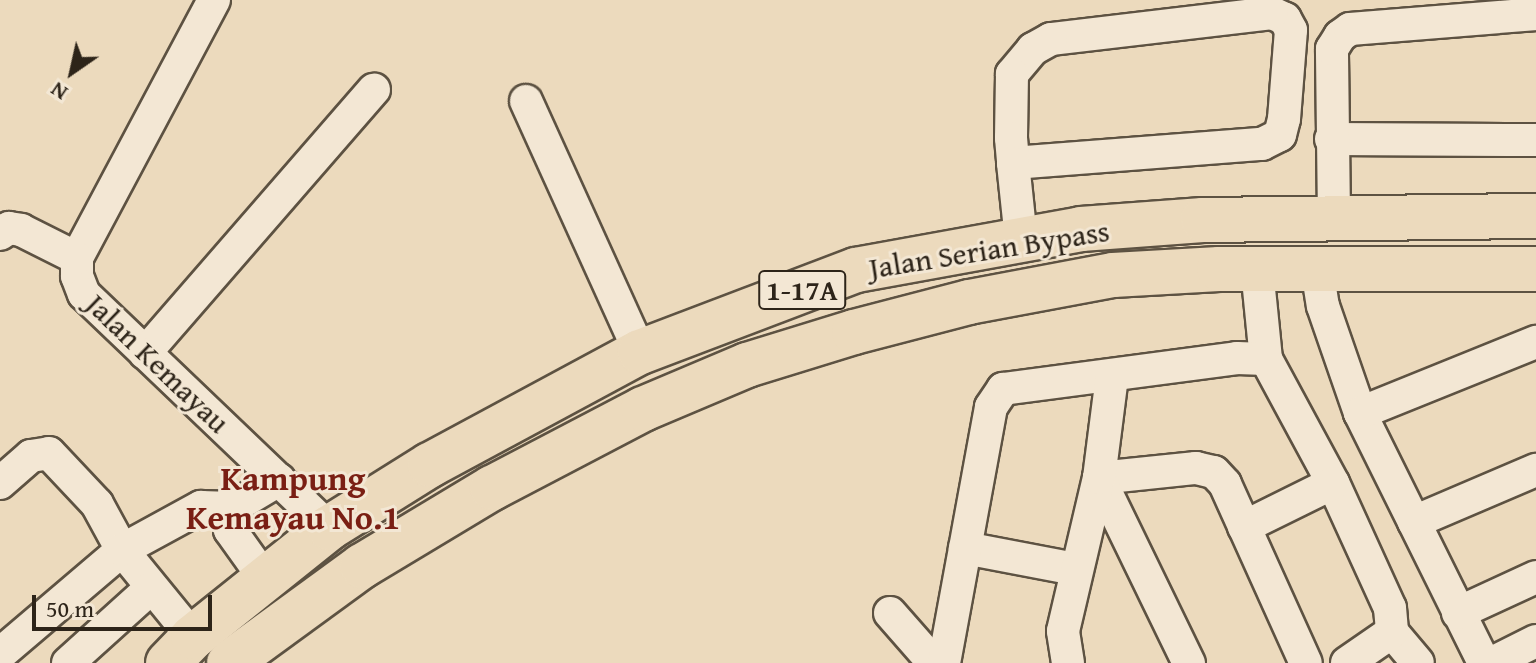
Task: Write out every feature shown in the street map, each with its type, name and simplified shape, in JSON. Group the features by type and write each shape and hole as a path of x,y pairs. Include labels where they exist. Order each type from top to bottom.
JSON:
{"highway":[{"name":"Jalan Serian Bypass","path":"180,650 329,528 430,465 640,352 856,270 1021,239 1203,220 1536,216"},
{"name":"Jalan Serian Bypass","path":"229,663 362,566 492,488 643,409 747,365 984,299 1113,275 1257,269 1536,269"}],"street":[{"name":"Jalan Kemayau","path":"214,0 77,258 84,294 329,528"},
{"path":"1013,163 1262,144 1280,135 1291,30 1285,19 1272,13 1051,39 1033,49 1012,74 1013,163 1021,239"},
{"path":"1334,218 1332,49 1350,29 1536,14"},
{"path":"145,353 374,90"},
{"path":"526,101 640,352"},
{"path":"1331,139 1536,140"},
{"path":"0,234 9,228 21,230 77,258"},
{"path":"1257,269 1266,359 1333,483 1390,608 1392,632 1418,663"},
{"path":"1317,269 1323,306 1360,413 1484,663"},
{"path":"1360,413 1533,347"},
{"path":"944,663 991,407 1003,389 1112,377 1237,358 1266,359"},
{"path":"1068,663 1063,631 1075,569 1099,478 1112,377"},
{"path":"0,483 31,456 49,453 97,504 122,550 150,589 180,650"},
{"path":"1099,478 1196,468 1214,472 1244,527 1306,663"},
{"path":"1414,522 1536,470"},
{"path":"1099,478 1189,663"},
{"path":"0,654 122,550 201,507 232,508 279,480"},
{"path":"1244,527 1333,483"},
{"path":"232,508 230,530 265,579"},
{"path":"965,548 1075,569"},
{"path":"1458,613 1536,577"},
{"path":"68,663 150,589"},
{"path":"890,613 934,663"},
{"path":"1347,663 1392,632"},
{"path":"1492,663 1536,641"}],"district":[{"name":"Kampung Kemayau No.1","path":"293,496"}]}
